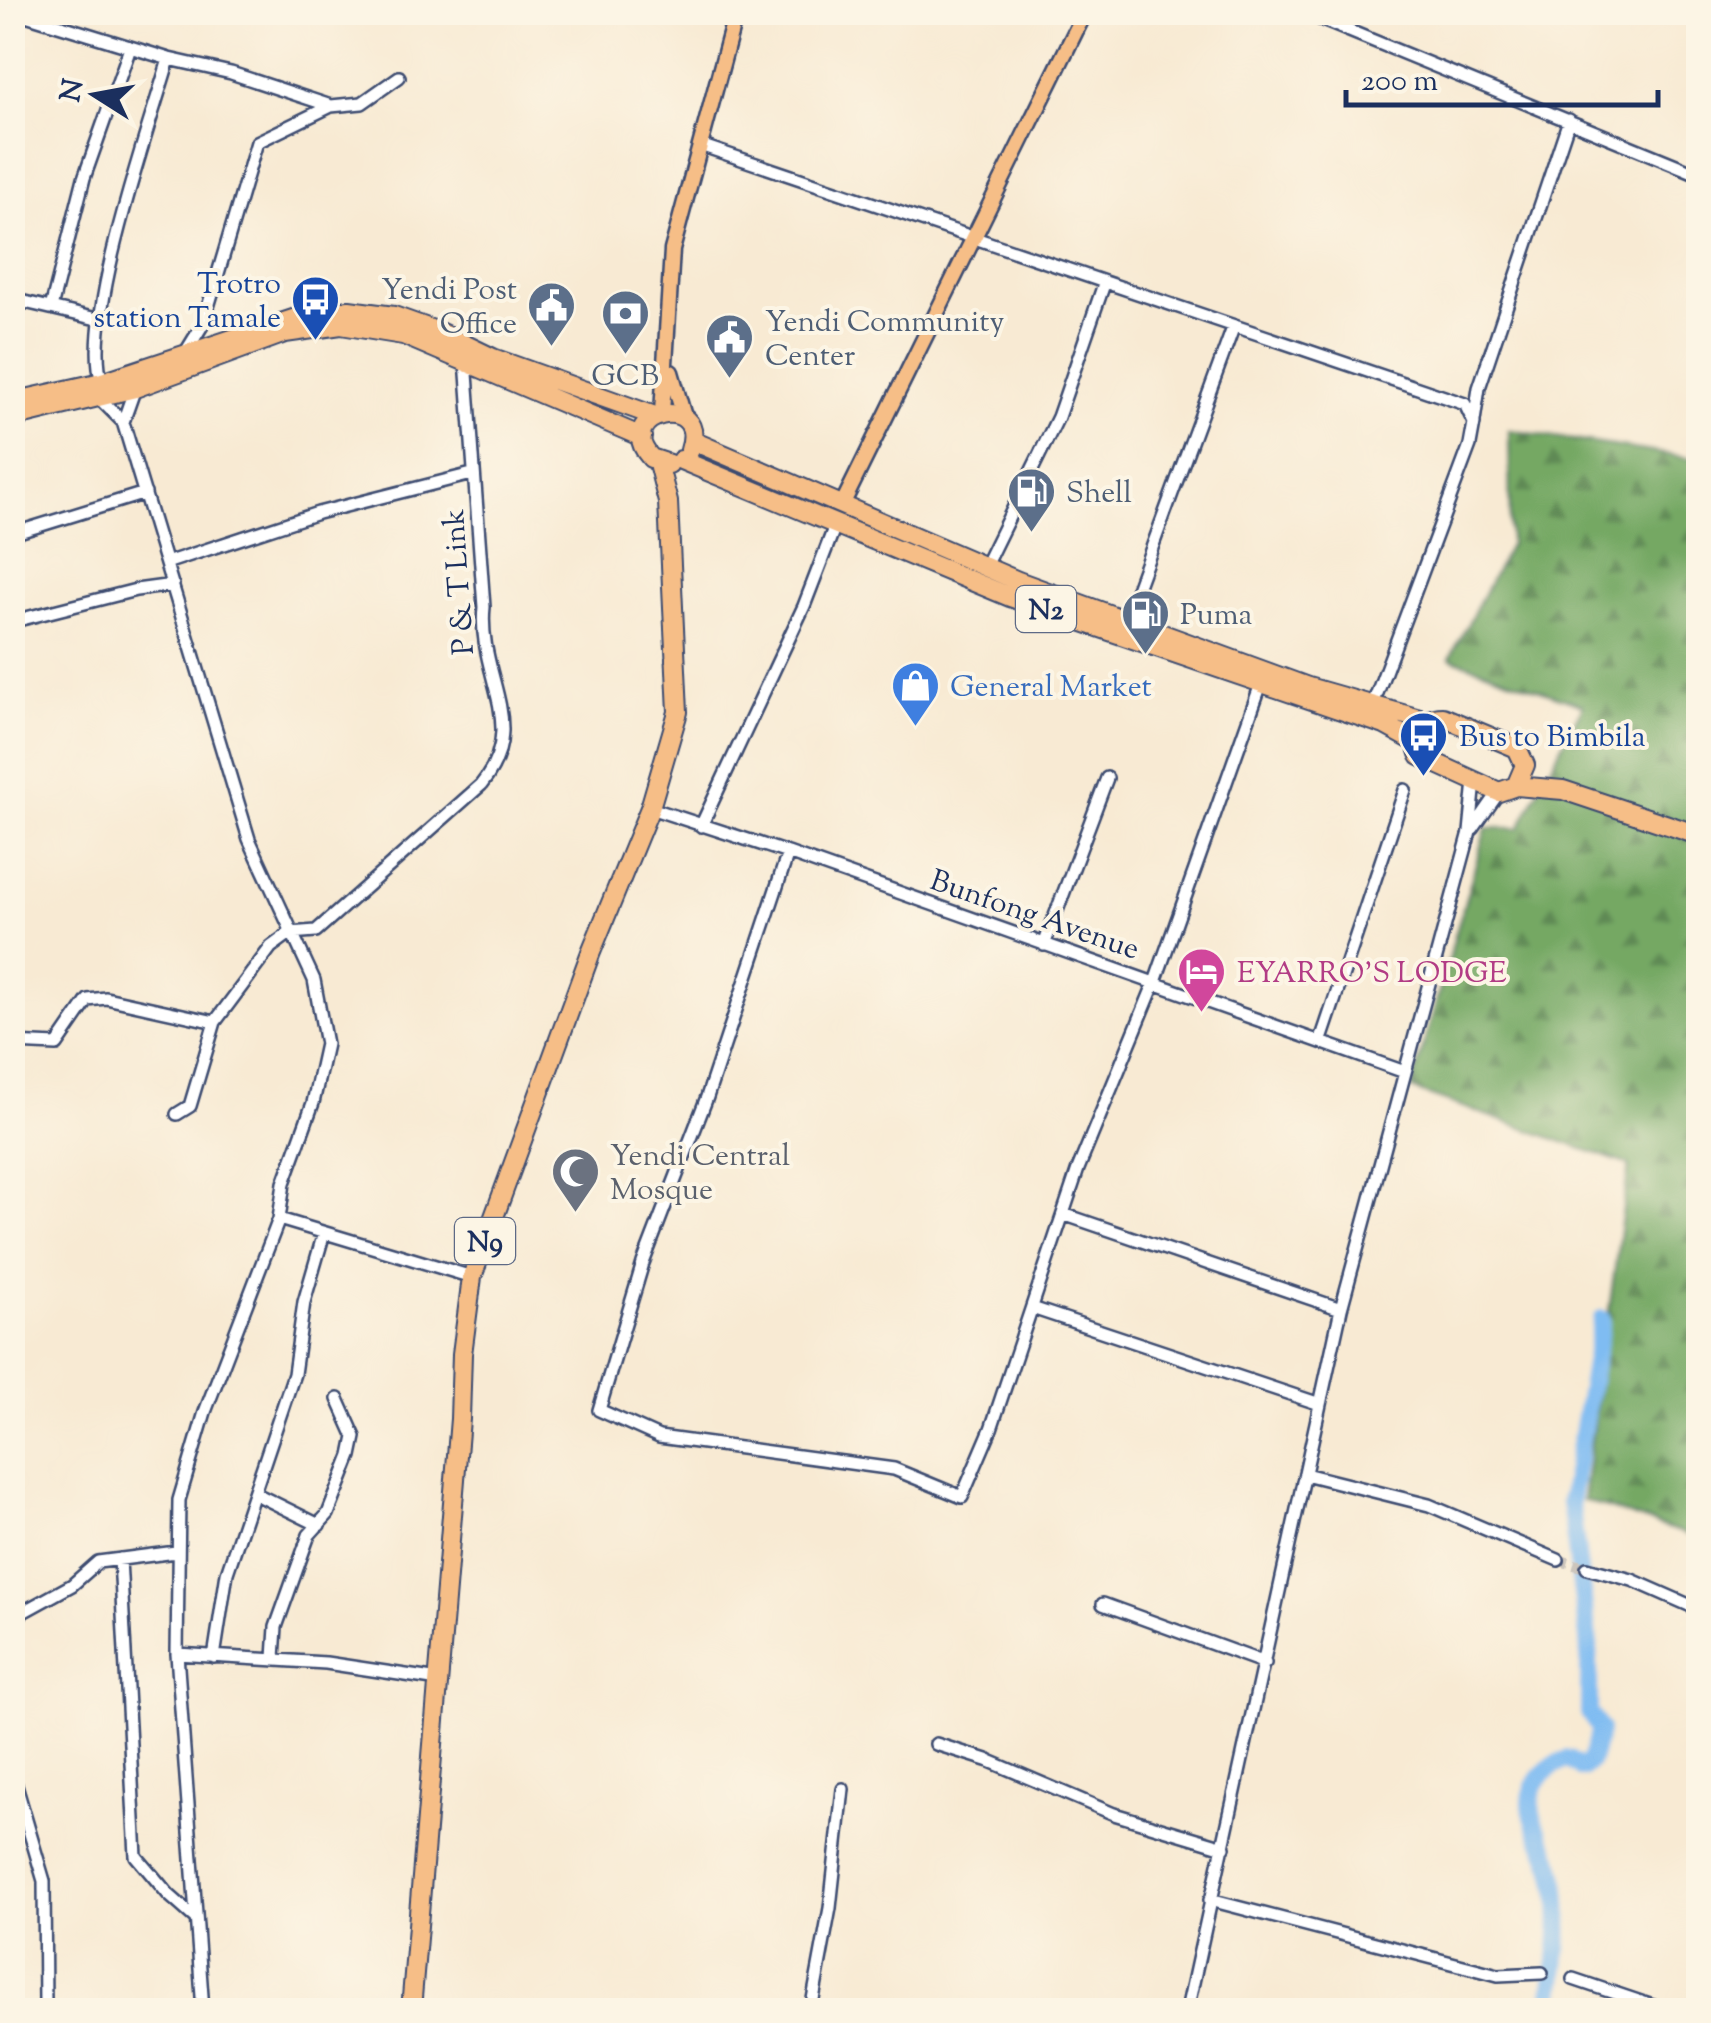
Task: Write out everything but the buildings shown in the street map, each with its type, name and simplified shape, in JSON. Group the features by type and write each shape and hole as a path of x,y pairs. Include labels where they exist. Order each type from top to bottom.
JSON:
{"highway":[{"path":"12,418 103,393 184,355 296,318 350,310 394,316 493,358 659,415 685,420 693,441 671,462 646,452 642,436"},
{"path":"12,402 135,388 284,333 341,324 402,335 642,436"},
{"path":"642,436 659,415"},
{"name":"N2","path":"693,441 1010,596 1385,725 1416,742"},
{"name":"N2","path":"671,462 839,514 1308,686 1427,721"},
{"name":"N9","path":"410,2010 462,1354 472,1276 584,970 650,808 678,712 668,502 671,462"},
{"path":"1564,790 1524,760 1517,748 1443,717 1427,721 1416,742 1426,760 1475,781 1507,789 1564,790 1698,835"},
{"path":"1507,789 1524,760"}],"main road":[{"path":"659,415 668,361 672,250 736,12"},
{"path":"839,514 1086,12"},
{"path":"668,361 685,420"}],"street":[{"path":"1303,12 1698,174"},
{"path":"12,40 18,13 169,59 231,72 331,106"},
{"path":"51,308 84,178 130,48"},
{"path":"169,59 120,223 96,364 103,393 124,422 249,839 314,980 326,1044 312,1103 284,1183 279,1219 200,1430 179,1500 177,1654 203,2010"},
{"path":"184,355 202,324 257,142 331,106 362,103 399,77"},
{"path":"1373,704 1470,445 1480,388 1569,120"},
{"path":"700,145 974,234 1104,284 1465,404 1474,423"},
{"path":"984,568 1058,417 1104,284"},
{"path":"12,299 101,320"},
{"path":"1125,621 1234,328"},
{"name":"P & T Link","path":"290,933 316,930 482,785 495,768 506,738 482,633 484,607 466,360"},
{"path":"124,422 135,388"},
{"path":"166,563 318,513 472,474"},
{"path":"12,534 145,494"},
{"path":"701,826 804,606 839,514"},
{"path":"22,620 136,590 173,586"},
{"path":"788,853 707,1096 643,1263 599,1410 659,1437 894,1469 962,1497 991,1429 1093,1129 1155,982 1261,684"},
{"path":"1044,945 1107,778"},
{"path":"1187,2010 1340,1309 1470,832 1475,781"},
{"path":"1470,832 1507,789"},
{"path":"1321,1040 1405,790"},
{"name":"Bunfong Avenue","path":"650,808 788,853 1402,1071"},
{"path":"177,1114 190,1106 215,1022 270,947 290,933"},
{"path":"12,1043 56,1045 88,1000 106,998 215,1022"},
{"path":"1063,1214 1340,1309"},
{"path":"279,1219 472,1276"},
{"path":"214,1658 227,1573 294,1374 304,1302 324,1234"},
{"path":"1032,1308 1320,1404"},
{"path":"274,1658 276,1627 309,1536 341,1485 356,1437 338,1398"},
{"path":"1305,1474 1429,1505 1558,1560"},
{"path":"256,1494 319,1524"},
{"path":"14,1612 72,1585 98,1562 176,1552"},
{"path":"120,1558 136,1856 194,1918"},
{"path":"1587,1568 1632,1580 1698,1609"},
{"path":"1103,1604 1265,1664"},
{"path":"177,1654 274,1658 439,1680"},
{"path":"936,1744 987,1760 1114,1814 1224,1847"},
{"path":"12,1772 44,1882 45,2010"},
{"path":"811,2010 830,1908 843,1790"},
{"path":"1210,1900 1498,1975 1542,1973"},
{"path":"1573,1979 1665,2010"}],"green space":[{"path":"1509,430 1698,459 1698,1538 1583,1500 1629,1165 1411,1089 1486,828 1519,828 1583,705 1450,658 1510,544"}],"waterway":[{"path":"1550,2010 1559,1940 1558,1888 1531,1803 1534,1788 1549,1769 1569,1759 1582,1769 1591,1760 1600,1729 1589,1713 1589,1645 1570,1502 1602,1319"}],"tunnel":[{"path":"1558,1560 1587,1568"}],"place":[{"name":"Trotro station Tamale","path":"316,342"},
{"name":"Yendi Post Office","path":"552,348"},
{"name":"GCB","path":"625,356"},
{"name":"Yendi Community Center","path":"730,380"},
{"name":"Shell","path":"1031,534"},
{"name":"Puma","path":"1145,656"},
{"name":"General Market","path":"915,728"},
{"name":"Bus to Bimbila","path":"1424,778"},
{"name":"EYARRO'S LODGE","path":"1202,1014"},
{"name":"Yendi Central Mosque","path":"575,1214"}]}
